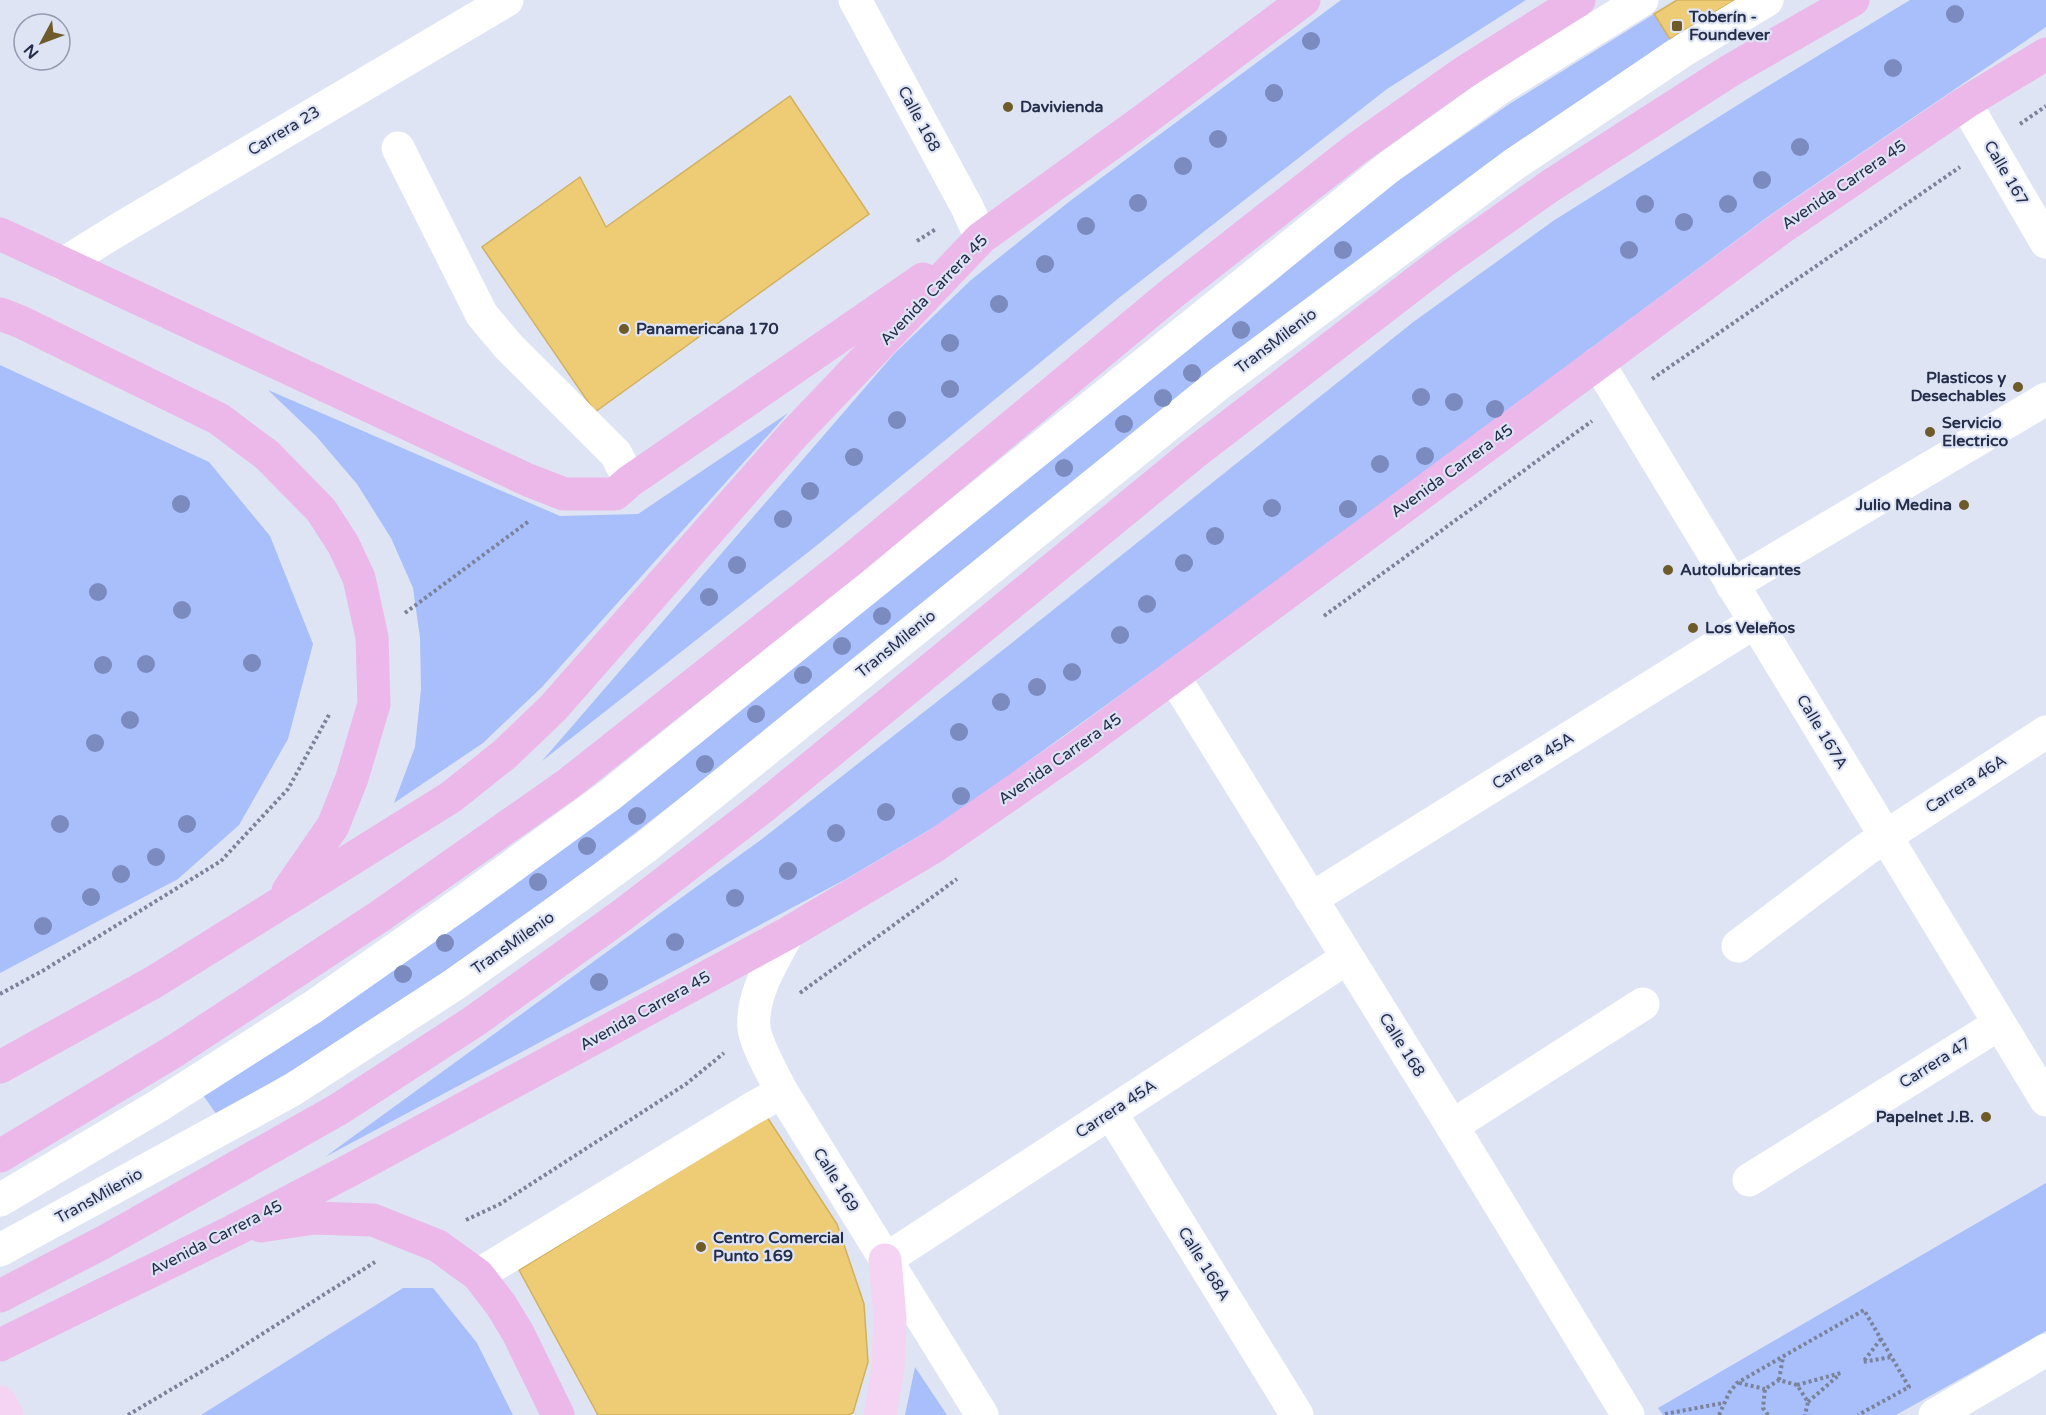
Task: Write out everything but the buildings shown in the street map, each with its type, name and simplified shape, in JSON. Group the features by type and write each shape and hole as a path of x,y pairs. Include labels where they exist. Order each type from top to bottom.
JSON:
{"highway":[{"name":"Avenida Carrera 45","path":"0,1067 154,982 451,796 505,754 554,708 793,435 981,238 1304,0"},
{"path":"0,1156 176,1050 380,916 568,784 851,560 1171,294 1347,157 1462,73 1579,0"},
{"path":"0,1296 114,1236 339,1109 473,1022 621,916 763,807 1203,447 1444,261 1550,186 1731,70 1853,0"},
{"name":"Avenida Carrera 45","path":"0,1345 233,1231 357,1167 788,933 935,846 1075,749 1784,226 1965,103 2046,54"},
{"path":"0,234 537,484 564,494 615,494 630,481 981,238"},
{"path":"0,314 21,322 219,419 267,455 321,510 343,544 355,569 372,637 374,704 352,778 333,826 281,902"},
{"path":"233,1231 314,1218 373,1220 438,1246 478,1275 501,1305 518,1332 558,1415"}],"main road":[{"path":"880,1415 888,1368 890,1318 885,1260"},
{"path":"0,1402 7,1415"}],"street":[{"name":"Carrera 23","path":"63,264 507,0"},
{"name":"Calle 168","path":"855,0 963,199 981,238"},
{"path":"0,1200 158,1106 313,1006 610,795 1389,167 1498,89 1642,0"},
{"name":"TransMilenio","path":"0,1250 292,1090 455,984 547,919 647,846 1220,383 1530,153 1684,50 1767,0"},
{"name":"Calle 167","path":"1965,103 2046,242"},
{"path":"398,148 482,315 509,348 616,454 630,481"},
{"name":"Calle 167A","path":"1598,363 2046,1100"},
{"path":"1732,585 2046,399"},
{"name":"Carrera 45A","path":"1311,899 1755,622"},
{"name":"Calle 168","path":"1174,676 1628,1415"},
{"name":"Carrera 46A","path":"1738,946 1865,850 2046,732"},
{"name":"Calle 169","path":"788,933 770,966 756,1004 754,1029 766,1060 782,1092 982,1415"},
{"name":"Carrera 45A","path":"885,1260 1347,958"},
{"path":"1452,1126 1643,1004"},
{"name":"Carrera 47","path":"1749,1180 1999,1024"},
{"path":"478,1275 753,1107 782,1092"},
{"name":"Calle 168A","path":"1111,1113 1297,1415"},
{"path":"1935,1415 2046,1350"}],"path":[{"path":"2040,110 2046,106"},
{"path":"1320,618 1620,400 1954,171"},
{"path":"0,994 44,970 222,861 288,789 333,708"},
{"path":"824,975 961,877"},
{"path":"500,1204 686,1084"},
{"path":"128,1415 226,1357 379,1259"},
{"path":"1719,1415 1723,1403 1737,1383 1864,1310 1909,1387 1858,1415"},
{"path":"1881,1339 1863,1362 1892,1357"},
{"path":"1737,1383 1765,1389 1779,1380 1783,1356"},
{"path":"1779,1380 1797,1385 1841,1374 1808,1402 1804,1415"},
{"path":"1797,1385 1808,1402"},
{"path":"1765,1389 1763,1408 1768,1415"},
{"path":"1657,1415 1723,1403"}],"shaded area":[{"path":"1341,0 1526,0 1387,89 1120,297 816,546 542,761 894,354 971,280 1070,201"},
{"path":"1910,0 2046,0 2046,27 1773,213 1235,612 951,817 846,879 325,1157 762,839 1412,323 1553,221"},
{"path":"1654,14 1670,39 1563,113 591,867 444,972 313,1058 217,1115 198,1088 891,585 1270,285 1390,186 1511,103"},
{"path":"0,365 209,462 270,536 313,644 288,739 239,825 178,879 0,973"},
{"path":"268,390 560,516 638,514 788,413 542,687 483,743 394,803 415,747 421,689 420,638 413,588 391,538 357,484 316,436"},
{"path":"2046,1183 2046,1331 1896,1415 1663,1415 1658,1408"},
{"path":"403,1288 433,1288 477,1343 513,1415 201,1415"},
{"path":"915,1367 947,1415 905,1415"}],"place":[{"name":"Toberín - Foundever","path":"1677,26"},
{"name":"Davivienda","path":"1008,107"},
{"name":"Panamericana 170","path":"624,329"},
{"name":"Plasticos y Desechables","path":"2018,387"},
{"name":"Servicio Electrico","path":"1930,432"},
{"name":"Julio Medina","path":"1964,505"},
{"name":"Autolubricantes","path":"1668,570"},
{"name":"Los Veleños","path":"1693,628"},
{"name":"Papelnet J.B.","path":"1986,1117"},
{"name":"Centro Comercial Punto 169","path":"701,1247"}]}
